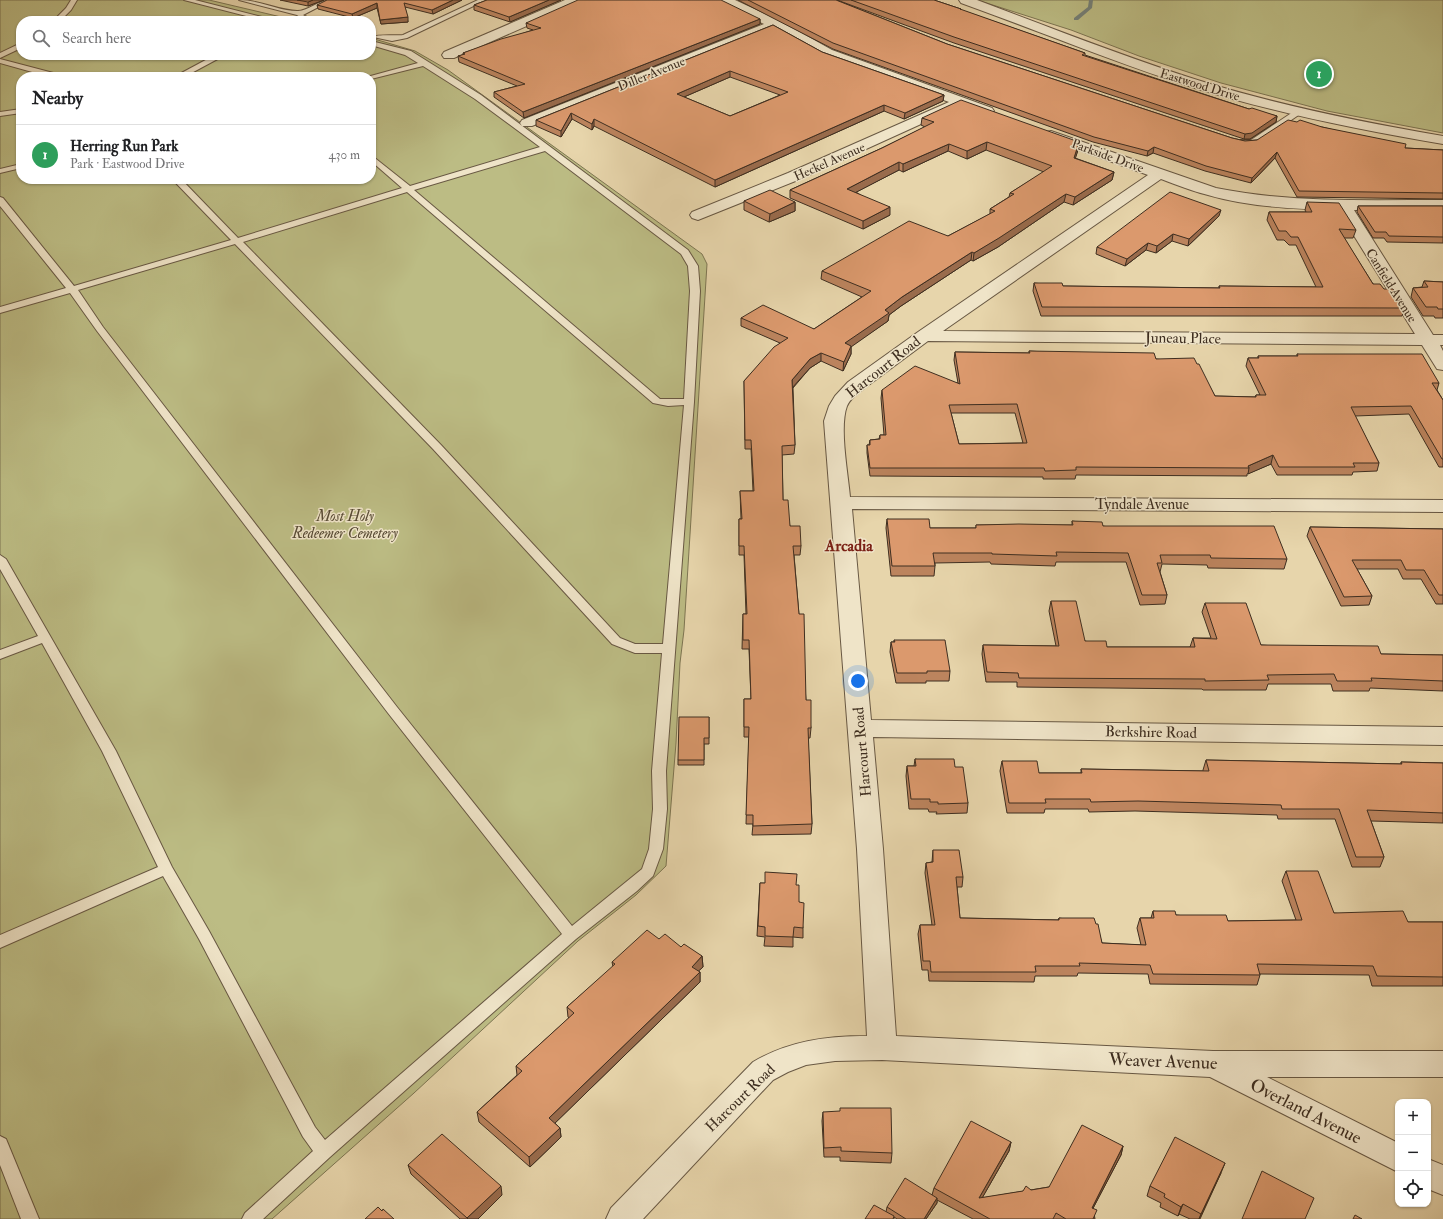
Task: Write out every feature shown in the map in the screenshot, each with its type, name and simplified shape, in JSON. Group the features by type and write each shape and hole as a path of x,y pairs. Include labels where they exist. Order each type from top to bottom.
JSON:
{"street":[{"path":"449,55 575,0"},
{"name":"Eastwood Drive","path":"965,0 1167,74 1299,112 1363,126 1443,140"},
{"path":"737,2 812,46 1002,117"},
{"name":"Diller Avenue","path":"527,123 775,24"},
{"name":"Heckel Avenue","path":"698,215 766,188 959,101"},
{"name":"Parkside Drive","path":"1040,130 1159,174 1212,192 1238,198 1286,204 1443,205"},
{"name":"Harcourt Road","path":"622,1219 763,1071 779,1060 810,1051 828,1049 882,1048 870,848 834,421 838,406 844,396 855,386 924,336 1159,174"},
{"name":"Canfield Avenue","path":"1342,204 1435,340 1443,365"},
{"name":"Juneau Place","path":"924,336 1435,340"},
{"name":"Tyndale Avenue","path":"841,503 1443,506"},
{"name":"Berkshire Road","path":"860,728 1443,736"},
{"name":"Weaver Avenue","path":"882,1048 1213,1064 1443,1064"},
{"name":"Overland Avenue","path":"1213,1064 1395,1156"},
{"path":"1431,1175 1443,1181"}],"lane":[{"path":"61,16 74,0"},
{"path":"187,0 254,16"},
{"path":"242,0 299,14 329,0"},
{"path":"376,37 392,39 405,37 483,0"},
{"path":"251,1219 324,1152 571,935 632,887 648,872 656,849 660,809 659,771 689,402 695,291 694,266 690,258 649,225 478,97 408,53 376,43"},
{"path":"0,56 16,48"},
{"path":"188,72 211,60"},
{"path":"0,61 40,72"},
{"path":"376,76 426,63"},
{"path":"0,114 16,112"},
{"path":"1231,140 1244,143 1252,142 1299,112"},
{"path":"0,310 238,241 546,148"},
{"path":"376,161 657,401 668,403 689,402"},
{"path":"0,171 16,167"},
{"path":"181,184 238,241 322,331 448,459 544,560 616,642 625,648 648,650 669,648"},
{"path":"0,200 72,289 105,335 316,612 571,935"},
{"path":"0,559 109,751 166,869 208,941 309,1132 324,1152"},
{"path":"0,655 44,638"},
{"path":"0,942 166,869"},
{"path":"0,1144 30,1219"}],"green space":[{"name":"Most Holy Redeemer Cemetery","path":"0,0 209,0 277,16 16,16 16,60 376,60 376,39 415,51 448,70 702,254 707,264 684,630 680,663 676,743 666,866 636,895 578,941 414,1093 272,1219 0,1219"},
{"path":"977,0 1443,0 1443,133 1327,111 1221,83 1139,56 1071,30"}],"building":[{"path":"297,0 313,0 308,2"},
{"path":"327,0 453,0 432,10 404,3 408,17 380,20 377,3 352,14 317,5"},
{"path":"487,0 549,0 509,17 474,5"},
{"path":"578,0 721,0 760,19 523,112 494,92 525,84 458,56 501,39 541,28 526,23"},
{"path":"748,0 836,0 947,44 1245,141 1257,140 1288,120 1297,122 1300,120 1322,127 1406,144 1405,148 1443,150 1443,193 1299,191 1277,152 1252,178 1206,166 1154,147 1148,151 1094,137 833,43"},
{"path":"851,0 934,0 1085,53 1082,55 1249,109 1252,108 1277,116 1252,133 1245,134 954,37"},
{"path":"773,25 822,52 944,95 905,113 884,105 715,180 594,119 592,124 571,113 561,131 536,120","holes":["730,71 788,92 730,116 677,94"]},
{"path":"961,100 1079,142 1074,158 1114,172 1075,197 1066,194 999,238 974,253 972,252 902,297 885,310 889,313 845,343 851,346 844,362 821,353 810,359 792,380 795,445 782,446 783,500 788,500 790,526 800,526 801,546 793,546 799,614 804,614 806,700 811,700 811,728 808,728 812,824 753,826 753,815 746,815 749,727 744,727 744,699 751,699 749,640 743,640 743,614 747,614 744,546 739,546 739,519 742,519 740,491 754,491 751,440 745,440 744,381 774,347 788,338 741,318 763,305 814,329 871,291 822,271 909,221 948,236 995,211 990,209 1014,194 1010,193 1052,166 987,142 967,151 949,144 903,164 899,162 847,189 890,207 863,221 790,190 882,148 934,122 922,118"},
{"path":"770,190 795,202 770,214 744,201"},
{"path":"1170,192 1221,210 1189,239 1173,234 1157,246 1148,243 1127,259 1097,247"},
{"path":"1307,202 1339,203 1356,230 1339,229 1373,284 1380,284 1384,289 1393,289 1405,308 1042,307 1034,283 1062,283 1063,286 1220,288 1219,286 1323,287 1298,237 1291,237 1286,231 1279,231 1269,212 1312,212"},
{"path":"1358,206 1443,206 1443,237 1389,236 1386,232 1375,232"},
{"path":"1424,281 1443,282 1443,309 1438,309 1437,307 1426,307 1413,288 1428,287"},
{"path":"1029,351 1154,353 1156,359 1194,358 1197,364 1199,364 1215,396 1256,397 1256,395 1266,395 1248,358 1259,358 1258,356 1298,356 1297,354 1422,354 1439,383 1432,383 1443,400 1443,459 1411,406 1351,407 1379,463 1353,463 1355,467 1279,467 1273,455 1248,466 1249,468 1076,467 1076,470 1045,471 1044,468 870,468 867,445 870,445 870,440 880,439 880,435 886,435 882,390 915,366 960,384 955,352 1030,353","holes":["1017,404 1027,443 959,444 949,405"]},
{"path":"887,519 929,519 930,528 976,528 976,525 1019,524 1073,525 1072,521 1102,522 1103,526 1274,526 1287,559 1211,558 1210,555 1160,555 1162,563 1157,563 1167,595 1142,595 1128,553 1056,552 1057,556 992,553 933,553 935,566 892,566"},
{"path":"1310,527 1443,529 1443,595 1439,595 1424,570 1406,570 1401,560 1352,560 1372,596 1344,597"},
{"path":"1051,601 1076,601 1085,641 1106,641 1107,647 1195,647 1193,638 1217,639 1205,603 1246,603 1261,645 1378,646 1381,654 1443,655 1443,681 1371,678 1372,681 1337,681 1334,674 1267,675 1269,680 1205,681 1205,679 1019,678 1018,673 987,672 983,645 1059,646"},
{"path":"894,640 945,640 950,671 897,673 891,642 895,642"},
{"path":"679,717 709,717 709,738 704,738 704,760 678,760"},
{"path":"915,759 954,759 955,767 963,767 968,803 938,804 938,802 930,802 930,799 911,799 907,766 916,766"},
{"path":"1206,760 1402,764 1401,762 1443,763 1443,813 1367,810 1384,857 1356,857 1339,809 1282,809 1281,805 1138,801 1091,802 1090,799 1045,799 1046,803 1009,803 1002,761 1037,761 1039,773 1082,773 1081,769 1209,771"},
{"path":"933,850 959,850 963,877 956,877 960,918 1059,920 1059,918 1094,918 1096,924 1098,924 1102,943 1146,945 1140,918 1154,918 1153,911 1175,911 1176,915 1226,915 1228,921 1302,920 1286,871 1318,871 1334,913 1403,911 1408,922 1443,922 1443,977 1377,976 1373,966 1257,964 1260,975 1153,974 1150,965 1079,963 1080,966 1035,966 1036,972 931,972 930,961 923,961 920,925 935,925 926,863 933,862"},
{"path":"765,872 797,874 796,885 799,885 799,902 804,903 803,928 794,927 793,937 765,936 765,927 758,926 760,883 765,883"},
{"path":"647,930 659,939 665,934 681,947 684,944 702,956 692,967 700,972 549,1118 560,1128 529,1157 477,1112 522,1071 516,1066 574,1013 567,1007 615,964 612,962"},
{"path":"840,1108 891,1108 892,1153 841,1151 841,1147 824,1148 823,1112 840,1111"},
{"path":"971,1121 1011,1142 979,1198 1023,1191 1026,1186 1031,1190 1049,1187 1082,1125 1123,1146 1092,1208 1097,1210 1093,1219 1066,1219 1056,1213 1053,1219 990,1219 934,1188"},
{"path":"442,1134 501,1186 467,1218 408,1165"},
{"path":"1175,1137 1225,1163 1201,1214 1183,1204 1181,1207 1164,1197 1165,1194 1150,1186"},
{"path":"1262,1171 1314,1198 1305,1219 1242,1219"},
{"path":"905,1178 937,1198 924,1219 906,1219 887,1207"},
{"path":"874,1205 894,1216 893,1219 865,1219"},
{"path":"378,1207 382,1211 383,1209 394,1219 365,1219"},
{"path":"1355,1215 1362,1219 1353,1219"}],"waterway":[{"path":"1076,19 1090,7 1091,0"}],"place":[{"name":"Herring Run Park","path":"1319,74"}],"district":[{"name":"Arcadia","path":"849,545"}]}
